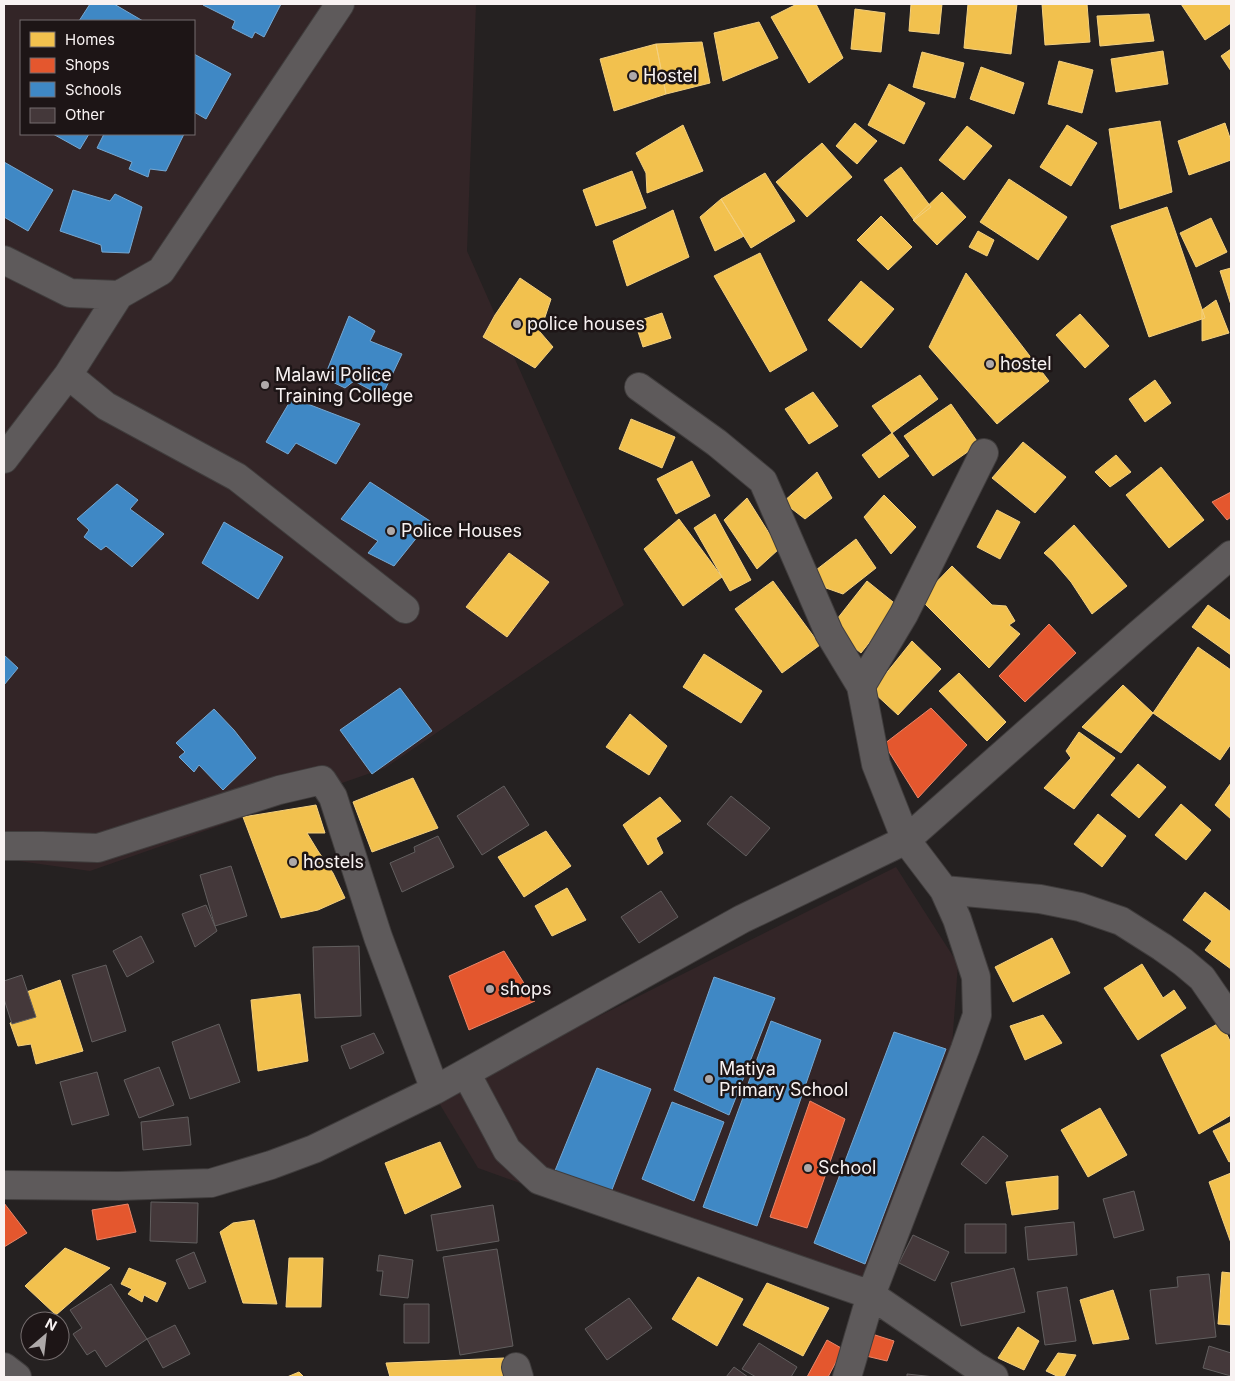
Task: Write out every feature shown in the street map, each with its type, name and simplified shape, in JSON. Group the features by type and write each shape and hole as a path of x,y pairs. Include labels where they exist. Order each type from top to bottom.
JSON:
{"street":[{"path":"4,459 68,375 119,295 161,271 340,4"},
{"path":"4,260 70,293 119,295"},
{"path":"68,375 106,406 237,477 405,609"},
{"path":"639,387 717,443 763,481 829,632 861,686 876,764 906,840 944,890 957,919 976,977 977,1015 871,1295 847,1377"},
{"path":"861,686 904,614 984,453"},
{"path":"4,1185 119,1186 211,1183 314,1148 435,1090 742,919 906,840 1139,634 1231,556"},
{"path":"4,846 98,848 279,790 322,780 333,797 378,937 435,1090"},
{"path":"944,890 1040,899 1080,907 1120,921 1162,947 1202,978 1231,1020"},
{"path":"466,1073 507,1150 539,1180 871,1295 959,1356 994,1377"},
{"path":"4,1367 18,1377"}],"shaded area":[{"name":"Malawi Police Training College","path":"4,4 476,4 467,251 624,605 385,768 90,871 4,859"},
{"name":"Matiya Primary School","path":"896,867 958,964 951,1060 857,1303 478,1168 436,1098"}],"building: Homes":[{"path":"797,4 816,4 843,58 809,83 771,17"},
{"path":"911,4 942,4 939,34 909,31"},
{"path":"968,4 1017,4 1011,54 964,48"},
{"path":"1042,4 1087,4 1090,42 1045,45"},
{"path":"1181,4 1231,4 1231,23 1205,40"},
{"path":"855,9 885,13 881,52 851,49"},
{"path":"1149,14 1154,41 1100,46 1097,16"},
{"path":"759,22 778,58 723,81 714,33"},
{"name":"Hostel","path":"702,42 710,83 666,94 656,44"},
{"name":"Hostel","path":"656,44 666,94 614,111 600,59"},
{"path":"1231,49 1231,71 1221,56"},
{"path":"1163,51 1168,84 1116,92 1111,59"},
{"path":"922,52 964,63 955,98 913,87"},
{"path":"1059,61 1093,70 1082,113 1048,104"},
{"path":"981,67 1024,83 1014,114 970,99"},
{"path":"889,84 925,103 904,144 868,125"},
{"path":"1160,121 1172,192 1120,209 1109,129"},
{"path":"855,123 877,141 857,164 836,146"},
{"path":"1225,123 1231,141 1231,160 1189,175 1178,141"},
{"path":"683,125 703,171 647,193 646,173 636,153"},
{"path":"1067,125 1097,143 1071,186 1040,167"},
{"path":"967,126 992,146 964,180 939,160"},
{"path":"822,143 852,177 807,217 776,182"},
{"path":"901,167 931,207 914,220 884,180"},
{"path":"632,171 646,208 596,226 583,190"},
{"path":"765,173 795,221 751,248 721,199"},
{"path":"1009,179 1067,217 1038,260 980,222"},
{"path":"942,192 966,217 937,245 913,220"},
{"path":"721,199 744,236 715,251 700,217"},
{"path":"1167,207 1205,318 1149,337 1111,226"},
{"path":"673,210 689,257 627,286 613,241"},
{"path":"881,216 912,247 888,270 857,240"},
{"path":"1211,218 1227,252 1196,267 1180,233"},
{"path":"978,231 994,240 987,256 969,247"},
{"path":"760,253 807,350 770,372 714,276"},
{"path":"1231,268 1231,305 1220,271"},
{"name":"hostel","path":"966,273 1049,381 997,424 929,347"},
{"name":"police houses","path":"520,278 551,299 540,332 553,347 535,368 483,337 495,315"},
{"path":"861,281 894,309 861,348 828,320"},
{"path":"1216,300 1229,333 1202,341 1202,310"},
{"path":"662,313 671,338 643,347 635,322"},
{"path":"1080,314 1109,346 1085,368 1056,335"},
{"path":"920,375 938,399 892,433 872,406"},
{"path":"1155,380 1171,403 1145,422 1129,399"},
{"path":"813,392 838,426 809,444 785,409"},
{"path":"951,404 979,444 933,476 904,436"},
{"path":"631,419 675,437 662,468 619,449"},
{"path":"892,433 909,456 879,478 862,455"},
{"path":"1023,442 1066,477 1035,513 992,478"},
{"path":"1116,455 1131,472 1110,487 1095,472"},
{"path":"692,461 710,496 676,514 657,479"},
{"path":"1161,467 1204,520 1169,548 1126,495"},
{"path":"817,472 832,498 805,519 783,502"},
{"path":"884,495 916,527 891,554 864,517"},
{"path":"747,498 779,549 757,569 724,520"},
{"path":"997,510 1020,522 1000,559 977,547"},
{"path":"715,514 751,580 730,591 694,528"},
{"path":"679,519 722,577 683,606 644,549"},
{"path":"1074,525 1127,586 1092,614 1071,582 1044,553"},
{"path":"856,539 876,568 843,594 826,588 816,570"},
{"name":"police houses","path":"509,553 549,582 507,637 466,607"},
{"path":"952,566 992,605 1006,606 1015,621 1009,625 1020,634 989,668 920,599"},
{"path":"773,581 820,645 782,673 735,609"},
{"path":"867,581 898,606 861,653 830,628"},
{"path":"1208,605 1231,621 1231,655 1192,627"},
{"path":"912,641 941,669 898,715 872,691"},
{"path":"1198,647 1231,670 1231,744 1220,760 1153,713"},
{"path":"704,654 762,691 741,723 683,687"},
{"path":"959,673 1006,722 987,741 939,691"},
{"path":"1123,685 1153,713 1121,753 1082,727"},
{"path":"630,714 667,746 649,775 606,747"},
{"path":"1079,732 1115,758 1074,809 1044,788 1071,758 1066,751"},
{"path":"1138,764 1166,787 1139,818 1111,795"},
{"path":"413,778 438,828 372,852 353,802"},
{"path":"1231,783 1231,819 1215,805"},
{"path":"660,797 681,821 656,838 663,853 648,865 623,825"},
{"path":"1181,804 1211,830 1186,860 1155,835"},
{"name":"hostels","path":"316,805 325,833 307,833 333,873 345,898 318,910 281,918 243,817"},
{"path":"1098,814 1126,836 1102,867 1074,844"},
{"path":"546,831 571,866 524,897 498,857"},
{"path":"567,888 586,920 552,936 535,906"},
{"path":"1205,892 1231,912 1231,969 1205,950 1212,941 1183,920"},
{"path":"1052,938 1070,973 1013,1002 995,967"},
{"path":"1142,964 1163,998 1174,990 1186,1008 1138,1040 1104,988"},
{"path":"60,980 83,1051 36,1064 31,1044 18,1046 10,1023 27,1019 18,995"},
{"path":"300,994 308,1061 258,1071 251,1000"},
{"path":"1043,1015 1062,1043 1025,1060 1010,1026"},
{"path":"1221,1022 1231,1043 1231,1115 1199,1134 1161,1055"},
{"path":"1100,1108 1127,1155 1088,1177 1061,1130"},
{"path":"1231,1122 1231,1161 1229,1162 1213,1131"},
{"path":"440,1142 461,1187 405,1214 385,1163"},
{"path":"1231,1173 1231,1243 1209,1182"},
{"path":"1058,1176 1058,1209 1012,1215 1006,1182"},
{"path":"254,1220 277,1304 243,1303 220,1232 233,1223"},
{"path":"65,1248 110,1268 61,1311 52,1311 25,1286"},
{"path":"289,1258 323,1258 321,1307 286,1307"},
{"path":"129,1268 166,1283 157,1302 144,1295 142,1302 128,1294 132,1289 121,1284"},
{"path":"1222,1272 1231,1273 1231,1325 1218,1324"},
{"path":"698,1277 743,1299 717,1346 672,1319"},
{"path":"767,1283 829,1308 803,1356 743,1325"},
{"path":"1113,1290 1129,1339 1093,1344 1080,1300"},
{"path":"1018,1327 1039,1341 1024,1370 998,1358"},
{"path":"1058,1353 1076,1355 1064,1377 1059,1377 1046,1371"},
{"path":"504,1358 507,1377 390,1377 386,1363"},
{"path":"299,1372 304,1377 287,1377"}],"building: Shops":[{"path":"1231,492 1231,517 1227,520 1212,502"},
{"path":"1049,624 1076,653 1025,702 999,676"},
{"path":"931,708 967,745 918,798 884,744"},
{"name":"shops","path":"504,951 535,1001 469,1030 449,976"},
{"name":"School","path":"810,1101 845,1119 807,1228 770,1217"},
{"path":"4,1203 27,1233 4,1247"},
{"path":"128,1204 136,1232 97,1240 92,1210"},
{"path":"872,1334 894,1341 887,1361 866,1356"},
{"path":"827,1340 843,1349 828,1377 807,1377"}],"building: Schools":[{"path":"90,4 114,4 141,20 80,20"},
{"path":"204,4 281,4 264,37 255,32 252,38 232,28 235,21"},
{"path":"195,55 231,74 206,119 195,113"},
{"path":"55,135 88,135 80,149"},
{"path":"104,135 184,135 166,171 150,169 148,177 129,169 132,162 97,148"},
{"path":"4,162 53,190 28,231 4,217"},
{"path":"73,190 110,201 115,194 142,207 129,253 102,252 101,245 60,231"},
{"path":"349,316 375,331 370,341 402,354 382,396 354,381 345,388 324,378"},
{"path":"292,398 360,424 336,464 296,443 288,454 266,442"},
{"name":"Police Houses","path":"370,482 430,521 394,566 368,553 378,541 341,519"},
{"path":"117,484 138,500 130,509 164,534 132,567 106,546 101,550 84,537 89,530 77,519"},
{"path":"224,522 283,557 258,599 202,563"},
{"path":"4,655 18,668 4,685"},
{"path":"400,688 432,731 372,774 340,730"},
{"path":"214,709 234,730 256,758 223,790 199,765 194,772 179,757 185,752 176,743"},
{"path":"714,977 775,998 729,1115 674,1090"},
{"path":"771,1021 821,1040 757,1226 703,1207"},
{"path":"894,1032 946,1049 865,1264 814,1243"},
{"path":"597,1068 651,1089 608,1200 552,1178"},
{"path":"672,1102 724,1122 694,1201 642,1179"}],"building: Other":[{"path":"504,786 529,825 482,855 457,816"},
{"path":"731,796 770,828 746,856 707,824"},
{"path":"438,836 454,867 402,892 390,863 415,852 414,847"},
{"path":"231,866 247,916 215,926 200,875"},
{"path":"661,891 678,917 639,943 621,917"},
{"path":"206,905 217,931 195,947 182,914"},
{"path":"141,936 154,962 127,977 113,951"},
{"path":"359,946 361,1016 315,1018 313,947"},
{"path":"106,965 126,1031 92,1042 72,975"},
{"path":"22,975 36,1017 12,1024 4,999 4,981"},
{"path":"219,1024 240,1082 190,1099 172,1042"},
{"path":"374,1033 384,1053 350,1069 341,1046"},
{"path":"159,1067 174,1105 139,1118 124,1080"},
{"path":"97,1072 109,1115 72,1125 60,1082"},
{"path":"188,1117 191,1145 143,1150 141,1122"},
{"path":"983,1136 1008,1156 986,1184 961,1164"},
{"path":"1134,1191 1144,1230 1114,1238 1103,1199"},
{"path":"151,1202 198,1203 197,1243 150,1241"},
{"path":"493,1205 499,1241 437,1251 431,1215"},
{"path":"1074,1222 1077,1255 1028,1260 1025,1227"},
{"path":"965,1224 1006,1224 1006,1253 965,1253"},
{"path":"913,1235 949,1252 935,1281 899,1263"},
{"path":"497,1249 513,1346 460,1355 443,1257"},
{"path":"194,1252 206,1282 189,1289 176,1260"},
{"path":"379,1255 413,1260 408,1298 380,1295 383,1271 377,1271"},
{"path":"1014,1268 1025,1312 961,1326 951,1283"},
{"path":"1209,1274 1216,1337 1156,1344 1150,1290 1178,1287 1177,1277"},
{"path":"111,1284 147,1339 106,1367 95,1350 87,1355 73,1334 82,1328 70,1310"},
{"path":"1067,1287 1076,1341 1045,1345 1037,1292"},
{"path":"629,1298 652,1328 607,1360 585,1329"},
{"path":"404,1304 429,1304 429,1343 404,1343"},
{"path":"175,1325 190,1354 163,1368 147,1339"},
{"path":"759,1343 797,1367 791,1377 756,1377 742,1369"},
{"path":"1209,1346 1231,1353 1231,1376 1203,1368"},
{"path":"734,1367 748,1377 726,1377"},
{"path":"907,1374 935,1377 907,1377"}],"place":[{"name":"Hostel","path":"633,76"},
{"name":"police houses","path":"517,324"},
{"name":"hostel","path":"990,364"},
{"name":"Malawi Police Training College","path":"265,385"},
{"name":"Police Houses","path":"391,531"},
{"name":"hostels","path":"293,862"},
{"name":"shops","path":"490,989"},
{"name":"Matiya Primary School","path":"709,1079"},
{"name":"School","path":"808,1168"}]}
